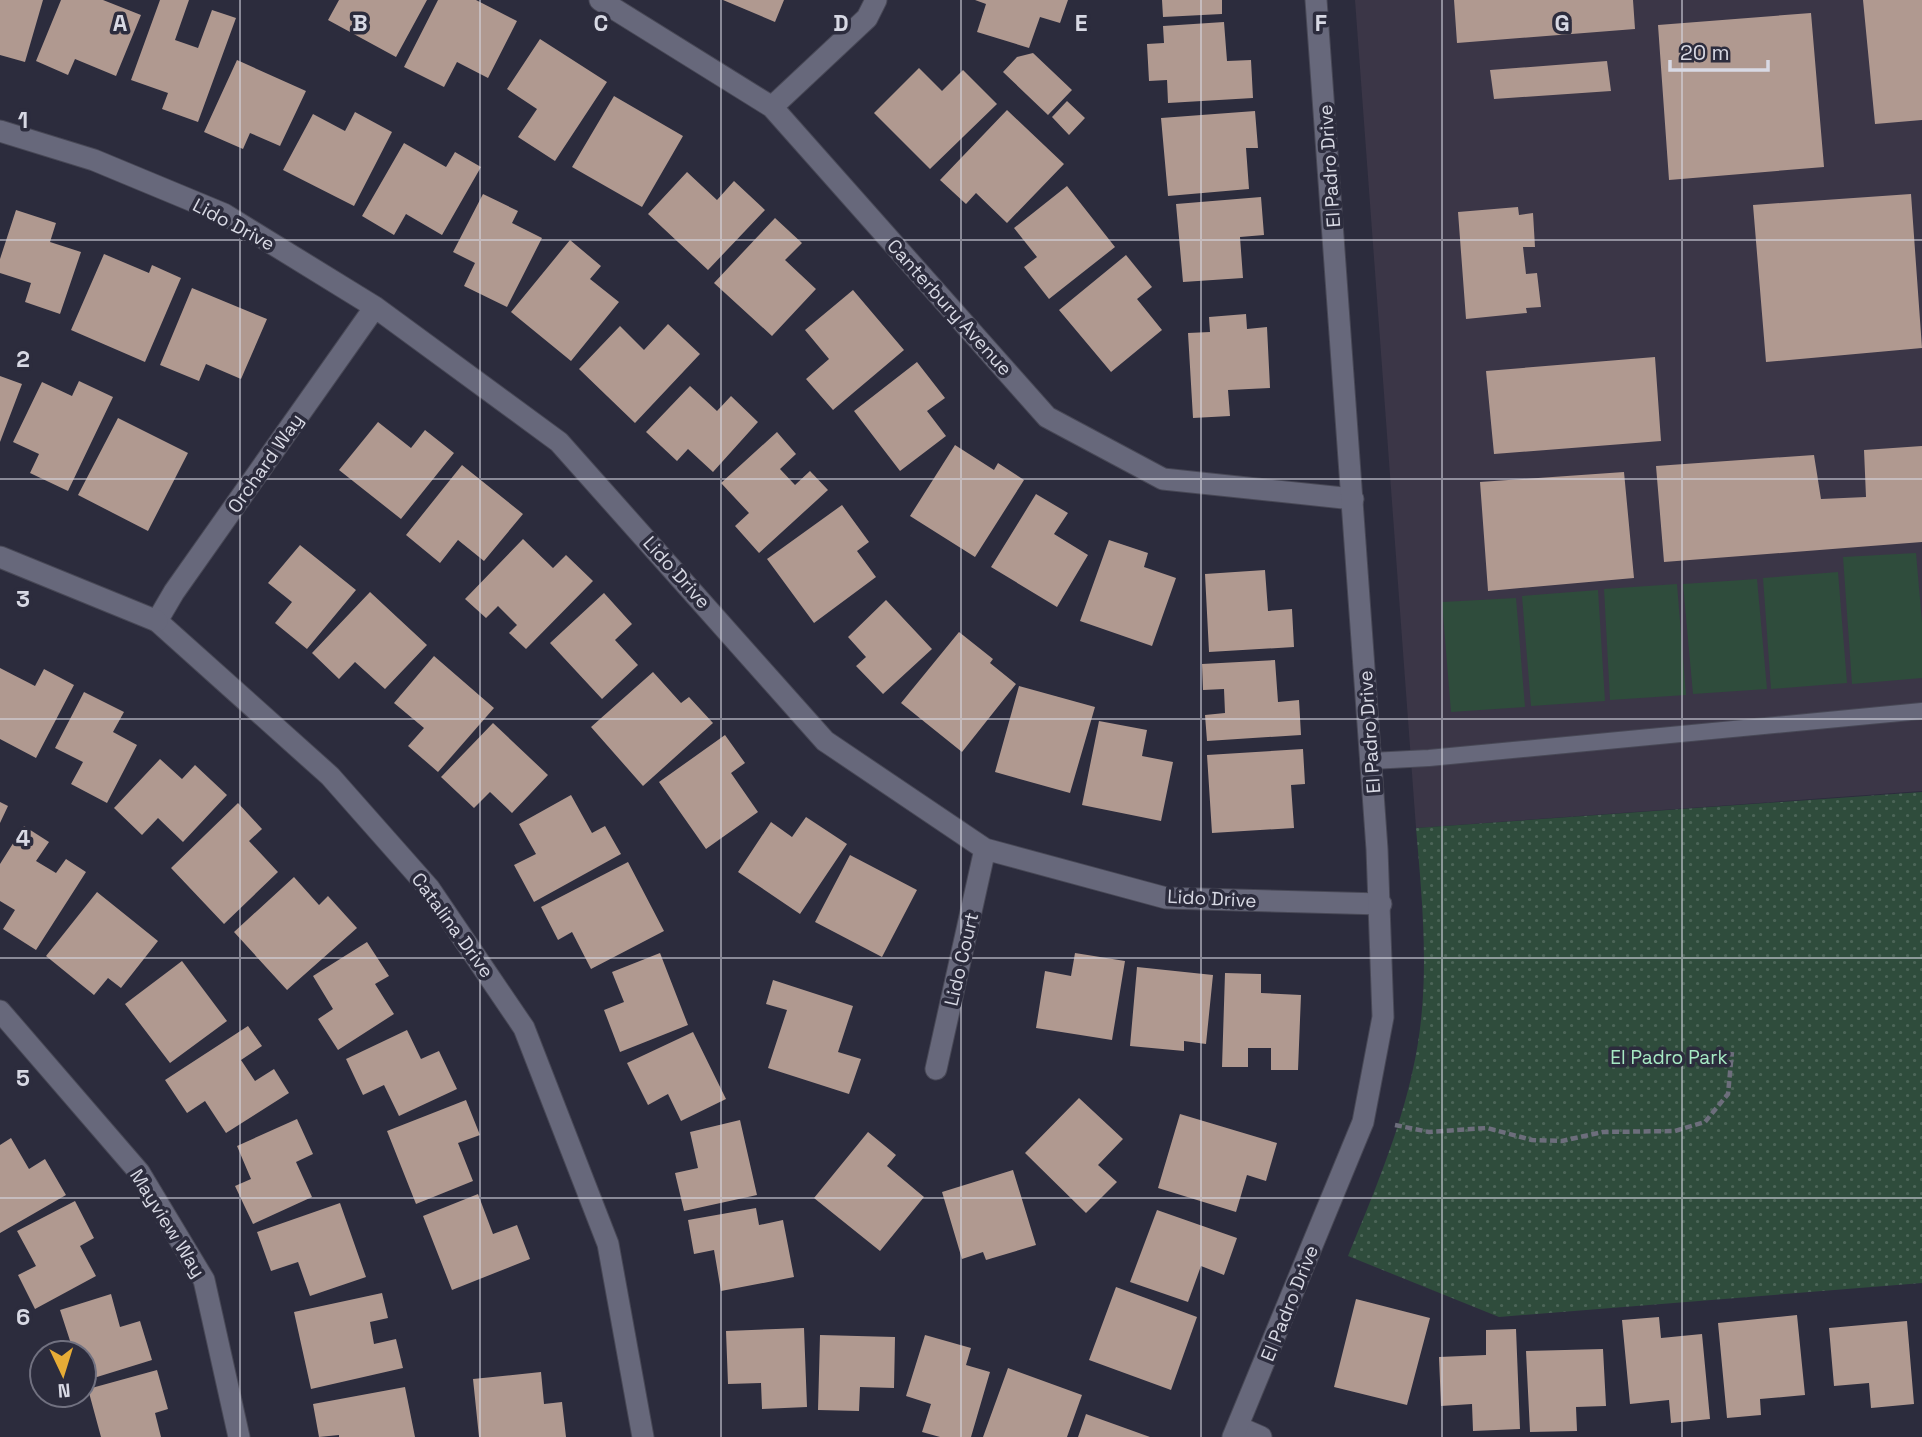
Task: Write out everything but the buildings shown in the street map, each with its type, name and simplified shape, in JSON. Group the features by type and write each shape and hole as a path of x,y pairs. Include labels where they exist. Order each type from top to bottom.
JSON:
{"street":[{"name":"Canterbury Avenue","path":"600,0 772,107 1047,417 1163,480 1353,499"},
{"path":"772,107 867,18 876,0"},
{"name":"El Padro Drive","path":"1236,1432 1363,1122 1383,1017 1381,904 1316,0"},
{"name":"Lido Drive","path":"0,131 94,160 224,214 375,307 559,442 825,741 985,849 1166,898 1381,904"},
{"name":"Orchard Way","path":"157,621 174,592 375,307"},
{"name":"Catalina Drive","path":"0,557 157,621 330,776 429,888 524,1028 608,1244 643,1437"},
{"name":"Lido Court","path":"936,1069 985,849"},
{"name":"Mayview Way","path":"0,1011 139,1172 204,1280 239,1437"},
{"path":"1236,1432 1261,1437"}],"lane":[{"path":"1371,761 1429,758 1922,711"}],"path":[{"path":"1395,1125 1429,1132 1487,1128 1532,1140 1562,1141 1603,1132 1675,1131 1705,1122 1728,1094 1732,1052"}],"shaded area":[{"path":"1355,0 1922,0 1922,791 1416,828"}],"green space":[{"path":"1916,553 1922,622 1922,678 1852,684 1843,557"},
{"path":"1838,572 1847,683 1771,689 1763,578"},
{"path":"1757,579 1767,689 1693,694 1683,584"},
{"path":"1677,584 1686,695 1610,700 1604,589"},
{"path":"1598,590 1605,701 1531,706 1522,596"},
{"path":"1516,598 1525,707 1451,712 1442,602"},
{"name":"El Padro Park","path":"1922,792 1922,1283 1499,1317 1348,1256 1393,1141 1419,1039 1424,949 1416,828"}]}
